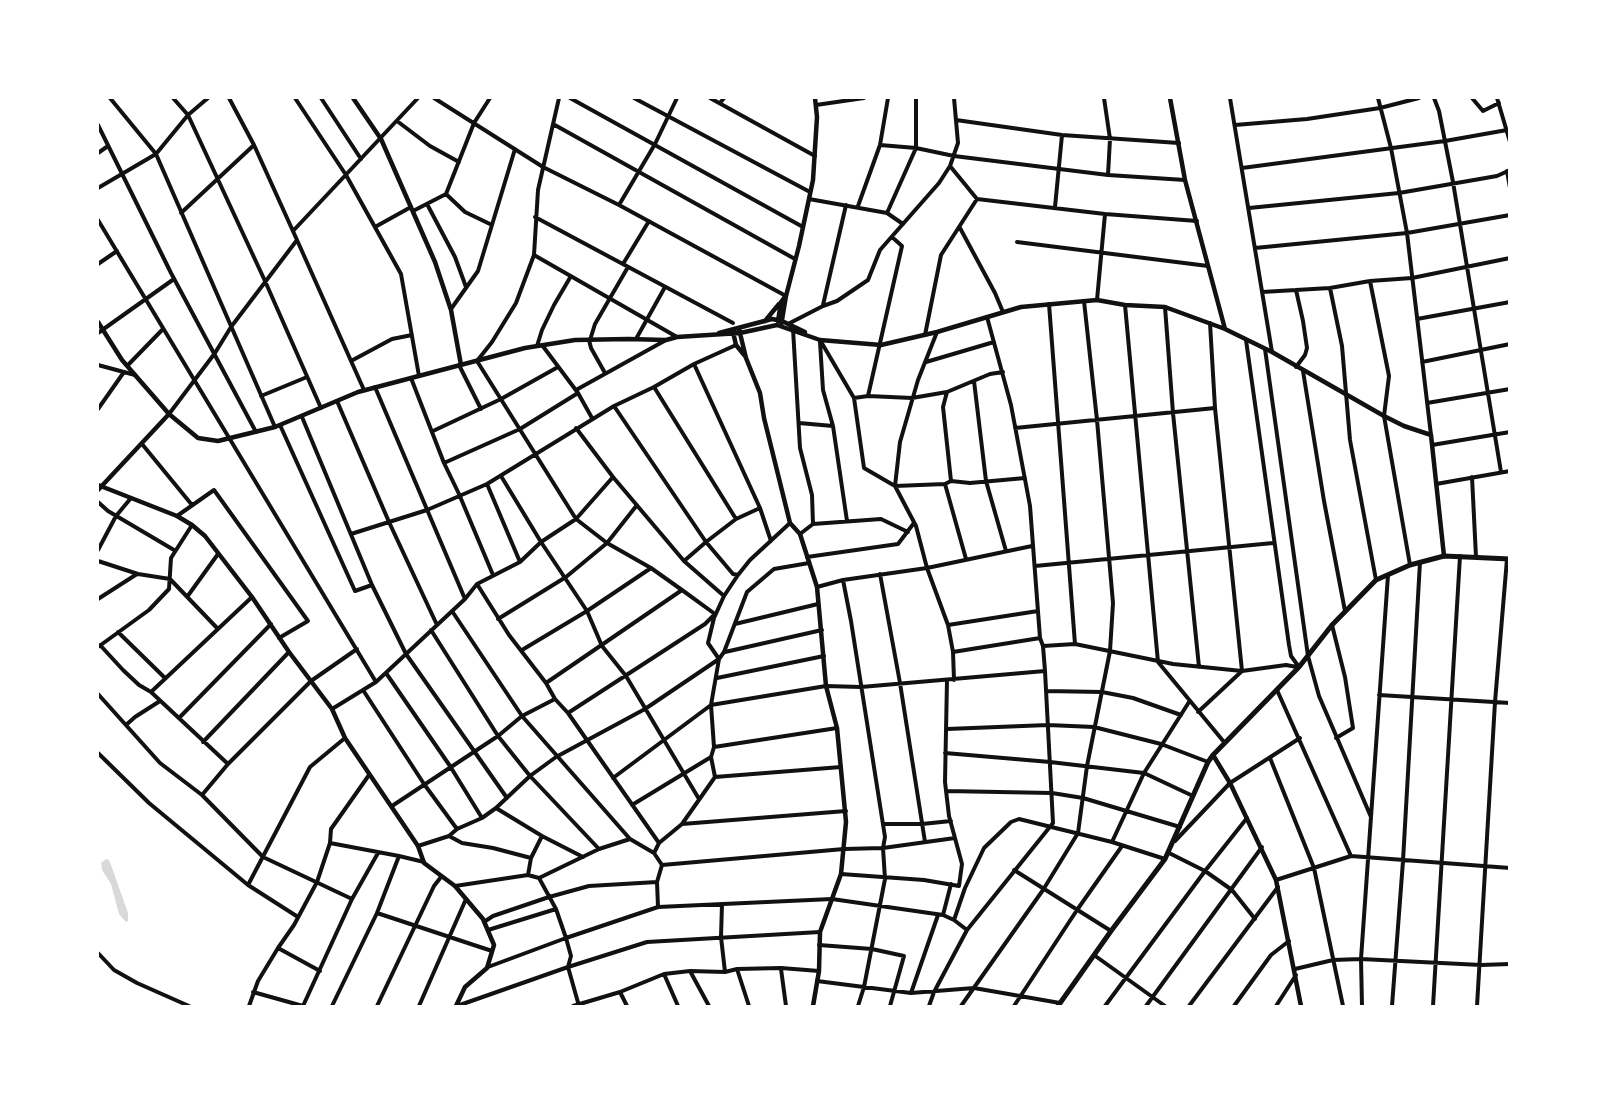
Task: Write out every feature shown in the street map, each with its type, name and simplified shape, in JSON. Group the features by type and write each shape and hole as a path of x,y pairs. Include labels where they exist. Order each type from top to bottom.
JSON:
{"main road":[{"path":"1060,1005 1111,931 1165,860 1213,755 1299,667 1332,625 1376,580 1410,565 1444,556 1508,559"}],"street":[{"path":"110,98 156,154 261,396 278,426 355,591 372,585"},
{"path":"172,98 188,115 321,409"},
{"path":"98,188 156,154 188,115 208,98"},
{"path":"229,98 254,145 364,390"},
{"path":"295,98 346,175 401,274 419,376"},
{"path":"323,98 361,159"},
{"path":"352,98 381,139 435,262 450,310 460,365 481,409"},
{"path":"293,231 418,98"},
{"path":"434,98 543,167 620,205 786,296"},
{"path":"375,227 446,194 474,123 490,98"},
{"path":"477,361 492,342 516,303 534,255 538,190 559,98"},
{"path":"570,98 803,227"},
{"path":"634,98 810,192"},
{"path":"620,205 655,144 677,98"},
{"path":"710,98 815,156"},
{"path":"720,103 724,98"},
{"path":"780,323 809,199 818,117 814,98"},
{"path":"816,105 864,98"},
{"path":"858,206 880,145 888,98"},
{"path":"887,213 916,148 916,98"},
{"path":"790,328 868,280 880,250 939,183 950,166 958,143 954,98"},
{"path":"1104,98 1110,139 1108,175"},
{"path":"1170,98 1185,180 1226,329"},
{"path":"1230,98 1272,352"},
{"path":"1377,98 1391,148 1407,233 1444,556"},
{"path":"1235,126 1307,119 1380,108 1419,98"},
{"path":"1434,98 1439,111 1453,183 1501,472"},
{"path":"1472,98 1483,111 1498,100 1508,124 1509,142"},
{"path":"956,120 1062,135 1179,144"},
{"path":"397,121 430,146 459,162"},
{"path":"98,124 174,279 257,433"},
{"path":"553,124 795,259"},
{"path":"1242,168 1445,141 1507,130"},
{"path":"1055,207 1062,135"},
{"path":"181,213 254,145"},
{"path":"880,145 916,148 954,156 1059,170 1185,180"},
{"path":"98,153 108,146"},
{"path":"450,310 478,271 515,149"},
{"path":"950,166 977,199 1105,214 1197,221"},
{"path":"1249,208 1399,193 1497,176 1508,171 1509,188"},
{"path":"446,194 465,212 492,225"},
{"path":"809,199 887,213 903,224"},
{"path":"926,335 941,255 977,199"},
{"path":"427,204 455,257 467,288"},
{"path":"823,306 846,205"},
{"path":"1097,300 1105,214"},
{"path":"1255,248 1407,233 1509,215"},
{"path":"535,217 733,323 739,331 746,358 760,393 790,523 800,534 817,587 826,687 837,729 846,811 841,874 820,932 819,971 813,1006"},
{"path":"98,220 376,682"},
{"path":"605,374 591,348 590,340 595,324 649,221"},
{"path":"960,228 1003,312"},
{"path":"868,396 902,246 892,237"},
{"path":"98,490 100,485 169,414 297,240"},
{"path":"1017,242 1208,266"},
{"path":"98,264 117,251"},
{"path":"534,255 677,337"},
{"path":"1262,292 1330,288 1370,281 1412,278 1509,258"},
{"path":"539,346 542,330 572,276"},
{"path":"98,333 174,279"},
{"path":"1370,281 1389,376 1384,416 1410,565"},
{"path":"636,339 665,287"},
{"path":"1330,288 1342,346 1350,440 1376,580"},
{"path":"1296,290 1304,321 1307,348 1296,367"},
{"path":"765,321 786,296"},
{"path":"739,331 765,321 780,323 820,340 881,345 926,335 1021,307 1097,300 1125,305 1165,307 1226,329 1272,352 1384,416 1431,435"},
{"path":"961,1006 1043,890 1078,833 1087,766 1110,651 1113,603 1084,301"},
{"path":"780,323 781,302"},
{"path":"1417,319 1509,302"},
{"path":"1049,304 1075,644"},
{"path":"1125,305 1158,662 1224,742"},
{"path":"1165,307 1173,413 1199,667"},
{"path":"929,1006 967,930 1053,823 1045,671 1040,638 1030,506 1003,372 987,317"},
{"path":"98,322 122,360 169,414 198,438 218,441 232,440 278,426 364,390 539,346 590,340 666,340"},
{"path":"733,323 736,345 746,358"},
{"path":"444,463 519,429 605,374 666,340 733,332 780,323"},
{"path":"1210,323 1215,408 1242,670"},
{"path":"790,328 800,448 812,495 813,524"},
{"path":"128,365 163,329"},
{"path":"937,332 912,398 900,442 895,486 914,523 927,568 948,625 953,652 954,680"},
{"path":"351,360 392,339 412,335"},
{"path":"820,340 854,398 864,468 895,486 1025,478"},
{"path":"820,340 823,390 833,426 848,521"},
{"path":"1246,340 1273,543 1291,656 1299,667"},
{"path":"925,362 994,342"},
{"path":"1422,362 1509,344"},
{"path":"351,534 427,510 459,494 487,484 592,418 694,364 736,345"},
{"path":"539,346 577,391 592,418"},
{"path":"1265,349 1308,656 1319,696 1371,818"},
{"path":"477,361 576,519 607,543 651,568 715,616"},
{"path":"98,364 135,375"},
{"path":"694,364 760,508 771,541"},
{"path":"433,431 501,399 558,367"},
{"path":"1303,371 1324,501 1346,612"},
{"path":"98,410 124,372"},
{"path":"854,398 868,396 912,398 946,392 1003,372"},
{"path":"261,396 307,377"},
{"path":"411,378 444,463 493,576"},
{"path":"974,381 986,481 1006,551"},
{"path":"375,387 465,599"},
{"path":"654,387 736,519"},
{"path":"1427,403 1509,389"},
{"path":"946,392 943,407 951,481"},
{"path":"337,401 389,522 437,625"},
{"path":"614,406 706,542 733,574 738,575"},
{"path":"1015,428 1215,408"},
{"path":"302,417 372,585 406,654 507,798"},
{"path":"799,423 833,426"},
{"path":"576,428 613,477 684,561 723,596"},
{"path":"1432,445 1509,432"},
{"path":"142,444 192,505"},
{"path":"1436,484 1509,471"},
{"path":"501,476 541,542 588,611 602,646 626,676 699,799"},
{"path":"332,709 376,682 465,599 477,584 520,562 541,542 576,519 613,477"},
{"path":"1472,477 1476,556"},
{"path":"487,484 520,562"},
{"path":"945,484 966,560"},
{"path":"100,485 177,516 204,536 252,597 279,638 332,709 345,738 418,846 424,863"},
{"path":"177,516 214,490 308,621 279,638"},
{"path":"98,550 116,516 132,497"},
{"path":"98,502 116,516 174,550"},
{"path":"498,619 566,578 607,543 637,505"},
{"path":"684,561 736,519 760,508"},
{"path":"800,534 813,524 881,519 908,532"},
{"path":"654,853 659,843 682,824 715,777 711,758 714,747 711,705 719,659 708,643 723,596 750,560 790,523"},
{"path":"418,846 449,836 457,829 482,818 530,776 556,757 645,709 719,659 724,652 747,592 774,569 808,560 898,544 914,523"},
{"path":"192,525 171,558 169,589 149,610 99,646 228,764"},
{"path":"1035,566 1273,543"},
{"path":"817,587 843,580 927,568 1032,546"},
{"path":"187,597 218,554"},
{"path":"1432,1006 1460,556"},
{"path":"1478,1006 1495,702 1508,559"},
{"path":"98,561 138,574 170,579 218,629"},
{"path":"1392,1006 1403,861 1420,562"},
{"path":"522,650 588,611 651,568"},
{"path":"98,599 138,574"},
{"path":"880,574 925,842"},
{"path":"1362,1006 1361,959 1388,575"},
{"path":"843,580 885,837 883,848 885,879 864,987 858,1006"},
{"path":"477,584 509,636 522,650 555,699 568,713 659,843"},
{"path":"546,683 682,590"},
{"path":"151,692 252,597"},
{"path":"735,624 818,604"},
{"path":"452,611 522,716 630,839 654,853 662,865"},
{"path":"948,625 1038,611"},
{"path":"568,713 715,616"},
{"path":"178,718 271,624"},
{"path":"1332,625 1345,677 1353,728 1336,738"},
{"path":"431,630 498,736 530,776 599,849"},
{"path":"724,652 822,630"},
{"path":"118,632 165,678"},
{"path":"953,652 1040,638"},
{"path":"1043,646 1075,644 1158,662 1199,667 1242,670 1286,665 1299,667"},
{"path":"202,795 228,764 311,681 357,649"},
{"path":"203,742 289,652"},
{"path":"717,678 824,656"},
{"path":"1198,712 1242,670"},
{"path":"613,778 711,705 826,687 861,687 1045,671"},
{"path":"386,673 450,766 482,818"},
{"path":"947,680 946,792 962,864 959,886"},
{"path":"363,690 424,784 457,829"},
{"path":"1277,690 1351,856"},
{"path":"1046,692 1102,692 1133,698 1181,715"},
{"path":"98,694 160,763 202,795 264,857 352,899"},
{"path":"1379,695 1509,703"},
{"path":"392,806 498,736 522,716 555,699"},
{"path":"126,725 160,701"},
{"path":"1112,842 1144,773 1189,702"},
{"path":"947,729 1048,725 1094,727 1161,744 1208,762"},
{"path":"714,747 837,729"},
{"path":"248,885 310,767 345,738"},
{"path":"1173,843 1230,783 1300,738"},
{"path":"98,753 149,803 248,885 298,917"},
{"path":"945,753 1144,773 1193,796"},
{"path":"1213,755 1230,783 1276,880 1301,1006"},
{"path":"632,805 711,758"},
{"path":"1270,758 1314,868 1343,1006"},
{"path":"715,777 840,766"},
{"path":"249,1006 253,992 317,882 330,843 331,829 369,775"},
{"path":"946,792 1052,793 1083,798 1180,827"},
{"path":"496,808 542,836 584,857"},
{"path":"682,824 846,811"},
{"path":"1106,1006 1247,818"},
{"path":"954,920 965,888 984,848 1011,822 1019,819 1112,842 1165,860"},
{"path":"883,824 951,821"},
{"path":"449,836 462,843 531,858"},
{"path":"528,875 531,858 542,836"},
{"path":"662,865 844,849 883,848 955,838"},
{"path":"455,886 528,875 539,878 599,849 630,839"},
{"path":"330,843 424,863 455,886 483,919 494,945 487,968"},
{"path":"1014,1006 1122,846"},
{"path":"1146,1006 1262,848"},
{"path":"253,992 303,1006 352,899 378,853"},
{"path":"1169,853 1205,871 1232,890 1255,919"},
{"path":"332,1006 377,913 399,856"},
{"path":"1276,880 1351,856 1509,868"},
{"path":"658,907 657,882 662,865"},
{"path":"1014,870 1111,931"},
{"path":"841,874 885,879 924,880 965,888"},
{"path":"376,1006 434,886 441,877"},
{"path":"539,878 555,909 566,938 571,956 568,967 579,1006"},
{"path":"483,922 493,916 589,886 657,882"},
{"path":"911,993 951,884"},
{"path":"1188,1006 1278,887"},
{"path":"419,1006 466,899"},
{"path":"456,1006 465,987 487,968 658,907 832,899 941,915 954,920 967,930"},
{"path":"722,904 721,937 725,972"},
{"path":"488,930 555,909"},
{"path":"377,913 492,951"},
{"path":"456,1006 647,942 820,932"},
{"path":"1234,1006 1271,955 1289,941"},
{"path":"819,945 872,949 904,957 890,1006"},
{"path":"278,948 320,971"},
{"path":"98,953 114,970 189,1006"},
{"path":"1094,955 1165,1006"},
{"path":"1294,969 1333,960 1361,959 1481,965 1509,964"},
{"path":"573,1006 620,992 664,974 781,968 819,971"},
{"path":"781,968 786,1006"},
{"path":"737,969 749,1006"},
{"path":"690,971 708,1006"},
{"path":"664,974 678,1006"},
{"path":"1275,1006 1296,975"},
{"path":"817,981 911,993 974,988 1060,1005"},
{"path":"620,992 627,1006"}],"shaded area":[{"path":"106,859 109,860 128,913 126,922 119,914 111,884 102,870 101,863"}]}
